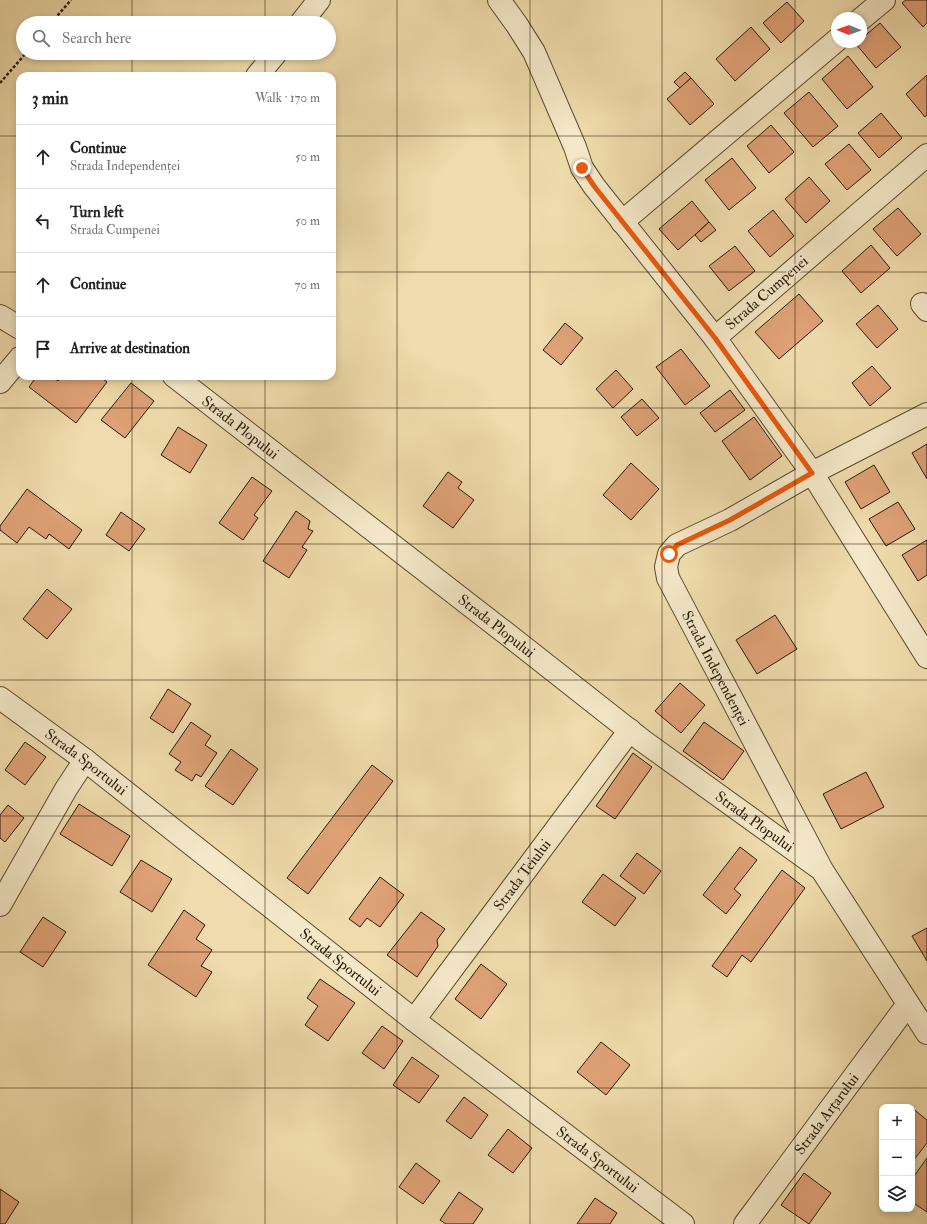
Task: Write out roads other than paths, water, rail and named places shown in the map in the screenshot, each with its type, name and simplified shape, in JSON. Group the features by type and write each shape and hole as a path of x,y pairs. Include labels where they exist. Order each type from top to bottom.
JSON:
{"street":[{"path":"307,16 320,0"},
{"path":"499,0 534,52 582,168 622,222 715,338"},
{"path":"867,14 884,0"},
{"path":"622,222 831,45"},
{"path":"260,72 270,60"},
{"name":"Strada Cumpenei","path":"927,155 715,338 812,473 927,657"},
{"path":"0,316 16,326"},
{"path":"0,382 16,363"},
{"name":"Strada Plopului","path":"179,380 644,741 822,870"},
{"name":"Strada Independenței","path":"927,414 812,473 730,520 677,545 669,554 666,567 668,578 822,870 927,1033"},
{"name":"Strada Sportului","path":"0,698 86,760 414,1020 683,1224"},
{"name":"Strada Teiului","path":"414,1020 630,730"},
{"path":"0,905 66,789 86,760"},
{"name":"Strada Arțarului","path":"745,1224 908,1004"}]}
